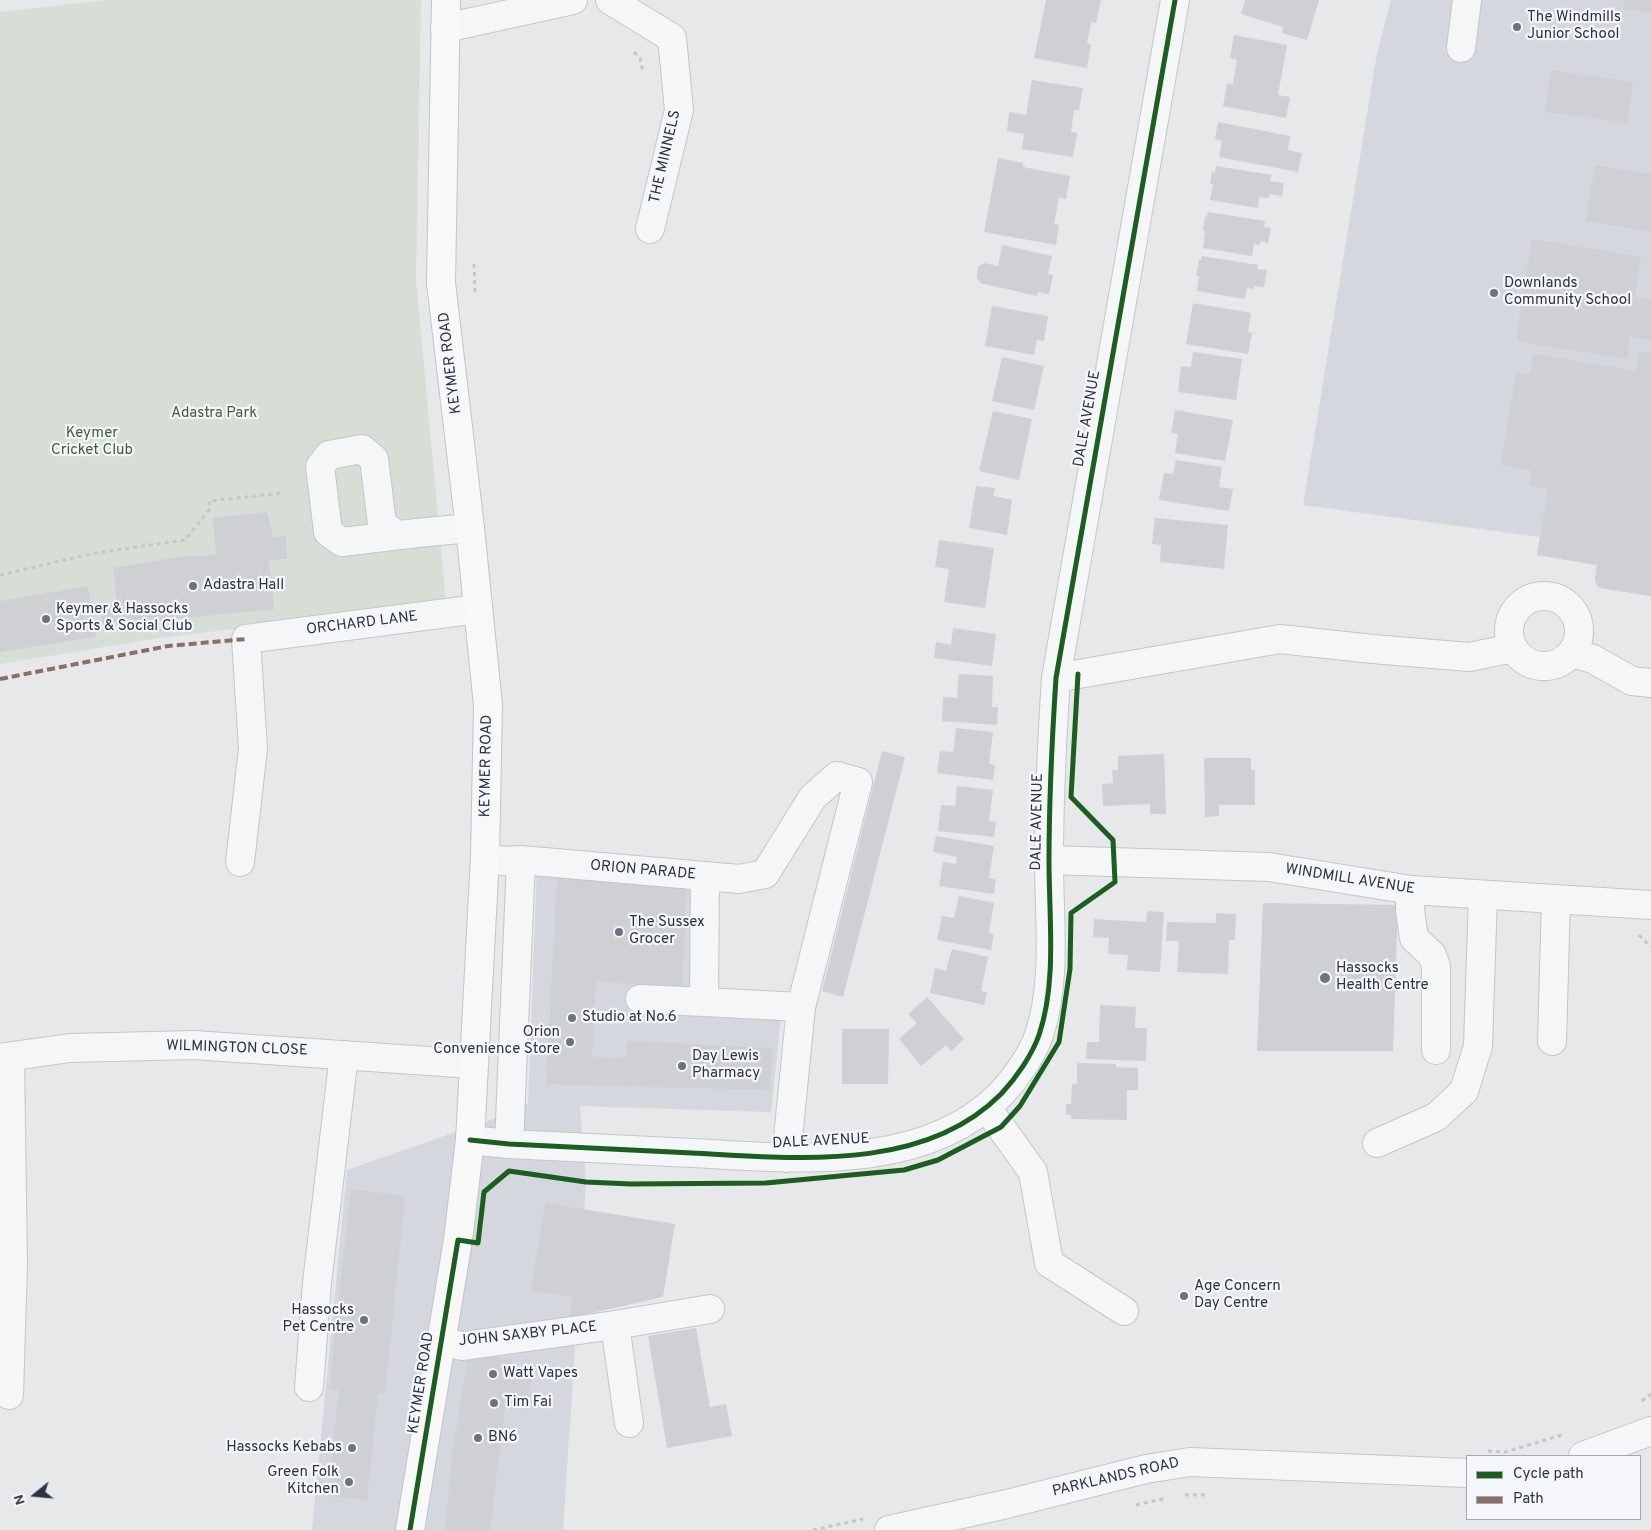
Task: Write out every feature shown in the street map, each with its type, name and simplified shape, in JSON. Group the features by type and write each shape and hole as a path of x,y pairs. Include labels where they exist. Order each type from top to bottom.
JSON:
{"main road":[{"name":"KEYMER ROAD","path":"410,1530 458,1240 470,1140 485,857 488,706 470,528 441,283 446,0"}],"street":[{"path":"445,28 573,0"},
{"name":"THE MINNELS","path":"610,0 672,38 679,110 650,229"},
{"name":"DALE AVENUE","path":"470,1140 509,1144 786,1158 847,1156 903,1148 951,1131 987,1108 1016,1078 1039,1036 1050,982 1050,770 1056,678 1175,0"},
{"path":"1461,48 1467,0"},
{"path":"396,535 470,528"},
{"path":"1542,596 1553,597 1564,602 1573,610 1578,620 1580,632 1578,643 1564,662 1553,666 1541,667 1530,664 1520,657 1513,648 1509,637 1510,625 1513,614 1520,605 1542,596"},
{"name":"ORCHARD LANE","path":"240,862 253,749 246,639 478,609"},
{"path":"1056,678 1280,639 1469,657 1513,648"},
{"path":"1572,653 1594,659 1632,681 1651,684"},
{"path":"705,876 739,879 765,874 813,797 837,776 858,782 801,1007 786,1158"},
{"name":"ORION PARADE","path":"485,857 705,876 704,1002"},
{"path":"509,1144 521,860"},
{"name":"WINDMILL AVENUE","path":"1049,860 1269,867 1411,890 1651,905"},
{"path":"1411,890 1410,910 1414,938 1432,955 1436,966 1436,1050"},
{"path":"1377,1143 1436,1116 1464,1091 1478,1046 1483,895"},
{"path":"1552,1041 1556,899"},
{"path":"640,999 801,1007"},
{"name":"WILMINGTON CLOSE","path":"5,1058 70,1048 194,1045 473,1064"},
{"path":"309,1387 317,1283 344,1055"},
{"path":"5,1058 12,1265 9,1395"},
{"path":"987,1108 1032,1172 1049,1263 1124,1311"},
{"name":"JOHN SAXBY PLACE","path":"441,1342 463,1346 615,1325 710,1309"},
{"name":"JOHN SAXBY PLACE","path":"615,1325 629,1423"},
{"path":"1586,1455 1651,1431"},
{"name":"PARKLANDS ROAD","path":"889,1530 1007,1504 1146,1469 1190,1462 1466,1473"}],"path":[{"path":"628,46 640,58 644,74"},
{"path":"474,257 475,296"},
{"path":"0,575 95,553 185,540 210,509 209,501 283,493"},
{"path":"1634,929 1651,946"},
{"path":"1182,1495 1211,1495"},
{"path":"1133,1506 1172,1497"}],"shaded area":[{"name":"Downlands Community School","path":"1391,0 1651,0 1651,596 1600,588 1595,580 1597,565 1537,555 1540,537 1303,505 1377,53"},
{"path":"537,865 718,884 718,1015 781,1019 771,1112 580,1106 586,1182 563,1530 312,1530 347,1170 490,1120 528,1104"}],"green space":[{"name":"Adastra Park","path":"108,0 421,0 416,280 446,603 160,638 0,664 0,12"}],"building":[{"path":"1046,0 1101,0 1096,23 1091,22 1087,44 1091,44 1087,68 1034,58"},
{"path":"1245,0 1319,0 1307,40 1282,33 1283,27 1241,14"},
{"path":"1624,0 1651,0 1651,13 1623,9"},
{"path":"1234,35 1287,45 1278,95 1290,97 1286,118 1223,106 1227,83 1233,84 1237,60 1230,58"},
{"path":"1551,70 1633,82 1627,123 1545,112"},
{"path":"1032,80 1083,88 1079,110 1074,110 1071,132 1077,133 1073,157 1022,149 1024,134 1007,131 1009,112 1026,115"},
{"path":"1218,122 1290,136 1288,150 1302,153 1298,172 1219,157 1222,141 1215,139"},
{"path":"998,158 1023,163 1023,167 1070,176 1066,199 1059,197 1054,224 1059,225 1056,245 984,232"},
{"path":"1595,165 1651,174 1651,232 1586,221"},
{"path":"1216,166 1272,175 1270,181 1284,183 1282,196 1269,194 1269,198 1259,197 1258,208 1210,200 1213,184 1210,184 1212,171 1215,172"},
{"path":"1208,212 1265,221 1264,227 1271,228 1268,243 1260,241 1260,245 1254,244 1252,256 1203,248 1205,216 1207,217"},
{"path":"1532,239 1641,257 1635,297 1651,300 1651,340 1630,337 1627,359 1516,341"},
{"path":"1002,245 1052,256 1048,274 1053,275 1049,294 1038,292 1037,296 980,283 977,277 978,267 984,263 998,266"},
{"path":"1202,256 1258,265 1257,269 1267,270 1264,287 1254,286 1254,289 1247,288 1245,299 1197,291 1199,276 1196,276 1199,260 1201,260"},
{"path":"1193,303 1251,313 1248,332 1252,333 1248,354 1186,344"},
{"path":"992,306 1048,316 1044,341 1037,340 1034,355 985,346"},
{"path":"1639,351 1651,353 1651,596 1600,588 1595,580 1597,565 1537,555 1548,489 1529,486 1531,470 1501,465 1516,372 1530,374 1533,354 1636,371"},
{"path":"1193,352 1242,359 1236,400 1178,392 1181,366 1191,367"},
{"path":"1002,357 1044,366 1034,410 992,401"},
{"path":"1175,410 1233,420 1225,461 1175,453 1178,434 1171,433"},
{"path":"993,411 1032,419 1019,480 979,471"},
{"path":"1176,460 1222,467 1219,487 1233,489 1229,511 1159,500 1164,473 1173,474"},
{"path":"976,486 995,488 993,496 1012,500 1007,535 969,528"},
{"name":"Adastra Hall","path":"267,512 273,537 286,536 287,559 269,560 274,609 103,626 101,606 117,604 113,568 185,556 216,555 213,518"},
{"path":"1155,518 1228,525 1224,569 1160,562 1161,545 1152,544"},
{"path":"939,540 994,548 985,608 944,602 949,569 935,567"},
{"name":"Keymer & Hassocks Sports & Social Club","path":"88,586 96,637 0,652 0,601"},
{"path":"953,628 996,634 992,666 934,658 936,642 951,645"},
{"path":"959,674 993,676 992,707 998,707 997,725 942,721 943,697 957,698"},
{"path":"956,728 993,732 989,764 995,765 993,780 937,773 940,751 953,752"},
{"path":"882,751 905,757 843,997 822,991"},
{"path":"1164,754 1166,814 1150,814 1150,804 1103,806 1102,784 1113,783 1112,770 1118,770 1118,756"},
{"path":"1204,758 1251,758 1251,770 1255,770 1255,805 1219,805 1219,816 1205,817"},
{"path":"957,786 993,790 989,821 996,822 994,837 938,831 941,805 955,806"},
{"path":"936,836 994,846 989,878 996,879 994,894 939,886 943,862 956,864 957,857 933,852"},
{"path":"557,878 687,886 682,986 596,982 592,1057 626,1058 627,1041 772,1048 770,1090 546,1084"},
{"path":"959,896 994,903 989,933 994,934 991,950 937,940 942,916 954,918"},
{"name":"Hassocks Health Centre","path":"1263,903 1398,905 1393,1051 1257,1051"},
{"path":"1147,911 1164,912 1160,972 1127,970 1128,955 1108,954 1109,938 1093,937 1094,919 1146,922"},
{"path":"1216,913 1236,914 1235,940 1229,940 1228,974 1177,972 1179,941 1166,941 1167,922 1216,923"},
{"path":"952,949 988,957 981,991 987,992 984,1005 930,993 935,968 946,971"},
{"path":"927,997 964,1039 951,1051 946,1045 921,1066 899,1039 917,1023 908,1014"},
{"path":"1100,1005 1136,1007 1135,1028 1147,1028 1146,1061 1086,1059 1087,1042 1099,1042"},
{"path":"842,1029 889,1029 888,1084 842,1084"},
{"path":"1077,1063 1116,1064 1116,1067 1138,1068 1138,1090 1127,1090 1127,1120 1071,1119 1071,1115 1066,1115 1066,1104 1071,1104 1072,1084 1077,1084"},
{"path":"351,1189 405,1196 385,1394 378,1393 367,1500 328,1496 339,1390 329,1389"},
{"path":"545,1203 675,1224 663,1297 569,1318 573,1297 531,1290"},
{"path":"696,1328 710,1407 726,1404 732,1436 667,1448 648,1336"},
{"path":"469,1352 512,1359 510,1373 532,1376 526,1410 505,1408 490,1530 445,1530 452,1456"}],"marked path":[{"path":"0,679 168,646 246,639"}],"cycle path":[{"path":"470,1140 509,1144 772,1157 856,1155 896,1149 934,1137 970,1119 1001,1094 1018,1074 1028,1058 1036,1043 1045,1015 1050,971 1049,862 1056,678 1175,0"},
{"path":"410,1530 458,1240 478,1243 484,1192 509,1171 586,1182 631,1184 766,1183 904,1170 938,1160 1001,1127 1020,1106 1059,1042 1070,969 1071,913 1115,882 1113,840 1071,797 1078,674"}],"place":[{"name":"The Windmills Junior School","path":"1517,27"},
{"name":"Downlands Community School","path":"1494,293"},
{"name":"Adastra Hall","path":"193,586"},
{"name":"Keymer & Hassocks Sports & Social Club","path":"46,619"},
{"name":"The Sussex Grocer","path":"619,932"},
{"name":"Hassocks Health Centre","path":"1325,978"},
{"name":"Studio at No.6","path":"572,1018"},
{"name":"Orion Convenience Store","path":"570,1042"},
{"name":"Day Lewis Pharmacy","path":"682,1066"},
{"name":"Age Concern Day Centre","path":"1184,1296"},
{"name":"Hassocks Pet Centre","path":"364,1320"},
{"name":"Watt Vapes","path":"493,1374"},
{"name":"Tim Fai","path":"494,1403"},
{"name":"BN6","path":"478,1438"},
{"name":"Hassocks Kebabs","path":"352,1448"},
{"name":"Green Folk Kitchen","path":"349,1482"}],"park label":[{"name":"Keymer Cricket Club","path":"92,442"}]}
